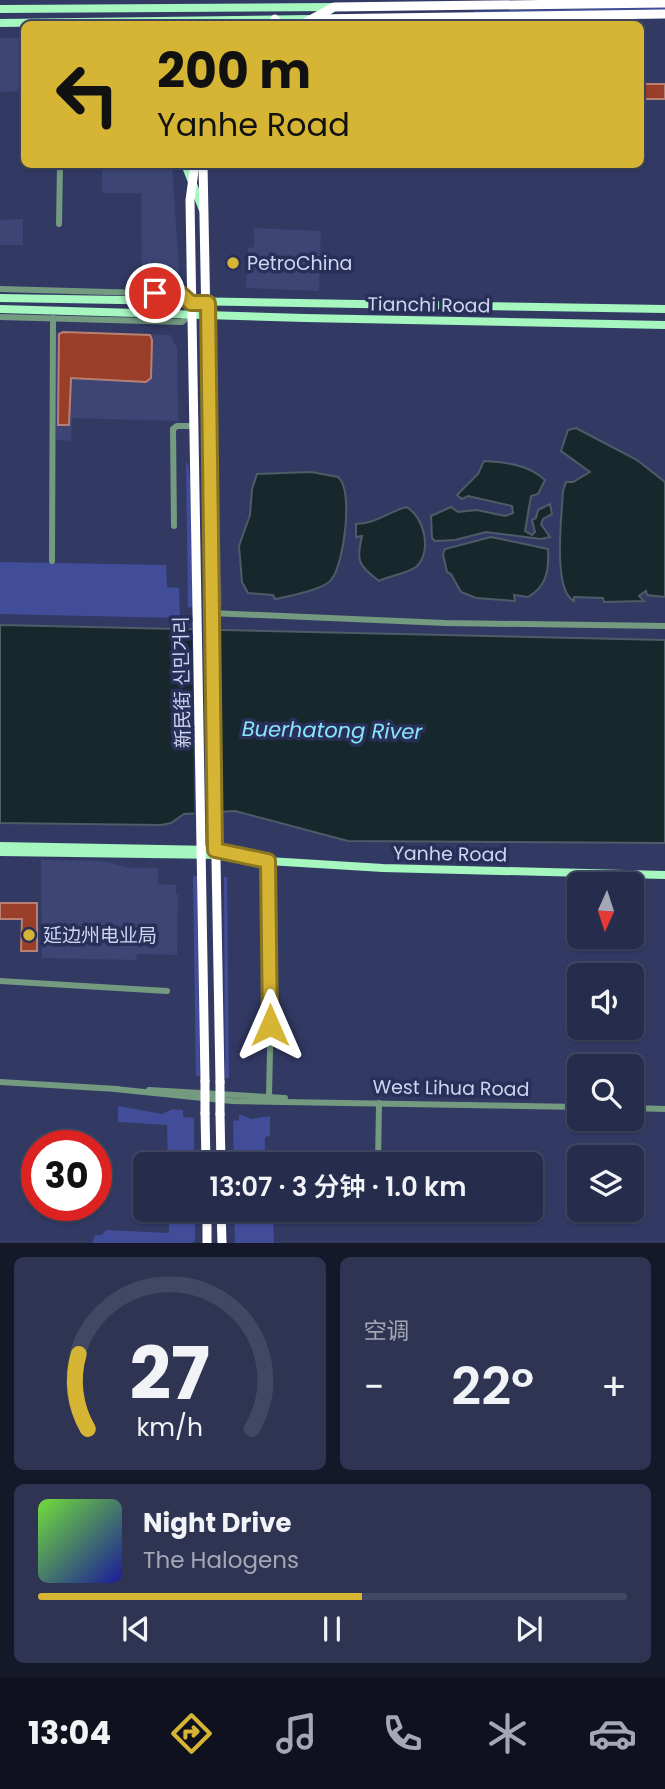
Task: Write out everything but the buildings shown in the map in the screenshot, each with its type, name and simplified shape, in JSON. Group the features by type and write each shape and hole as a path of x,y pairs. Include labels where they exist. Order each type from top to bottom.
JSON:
{"highway":[{"path":"309,21 334,7 367,3 665,3"},
{"path":"322,21 665,14"},
{"name":"新民街 신민거리","path":"194,168 190,200 191,314 199,624 206,1152"},
{"name":"新民街 신민거리","path":"203,168 209,314 214,827 221,1152"},
{"path":"198,609 211,611"},
{"path":"198,1243 204,1222"},
{"path":"207,1222 207,1243"},
{"path":"221,1222 222,1243"},
{"path":"221,1228 228,1243"}],"main road":[{"path":"0,9 334,7"},
{"path":"48,9 62,21"},
{"path":"0,23 21,23"},
{"name":"新民街 신민거리","path":"185,168 190,200"},
{"name":"新民街 신민거리","path":"186,168 205,213"},
{"name":"Tianchi Road","path":"0,298 665,309"},
{"name":"Tianchi Road","path":"0,309 665,325"},
{"name":"Yanhe Road","path":"0,846 202,853"},
{"name":"Yanhe Road","path":"0,852 215,853 268,861 383,868 665,875"}],"street":[{"path":"367,3 367,18"},
{"path":"59,224 60,168"},
{"name":"Tianchi Road","path":"0,289 181,294 191,303"},
{"name":"Tianchi Road","path":"0,317 182,322 191,314"},
{"path":"52,318 52,561"},
{"path":"174,526 173,429 177,426 194,426"},
{"path":"211,611 445,623 665,626"},
{"path":"268,861 271,1006 269,1096"},
{"path":"0,981 167,991"},
{"name":"West Lihua Road","path":"0,1082 321,1101"},
{"name":"West Lihua Road","path":"115,1089 195,1100 567,1107"},
{"path":"378,1152 379,1102"},
{"path":"644,1108 665,1109"}],"shaded area":[{"path":"665,7 665,10 474,11"},
{"path":"0,38 21,38 21,91 0,92"},
{"path":"102,168 172,168 179,271 172,285 142,285 141,193 102,193"},
{"path":"23,219 23,245 0,245 0,220"},
{"path":"254,228 321,231 319,291 246,288 248,248 254,247"},
{"path":"55,332 170,335 177,348 178,421 72,418 71,441 56,440"},
{"path":"186,463 190,482 193,606 188,608"},
{"path":"217,464 222,606 217,606"},
{"path":"0,562 166,565 167,587 179,588 180,618 0,614"},
{"path":"41,860 103,861 130,868 158,868 158,884 176,885 177,955 137,954 136,960 42,958"},
{"path":"193,876 197,876 200,1076 196,1076"},
{"path":"224,877 227,877 229,1078 225,1078"},
{"path":"118,1106 162,1114 173,1109 183,1110 183,1117 194,1118 194,1152 168,1152 167,1125 118,1122"},
{"path":"239,1114 251,1119 270,1116 270,1136 265,1137 265,1152 234,1152 233,1121 239,1120"},
{"path":"169,1222 195,1222 195,1240 192,1243 93,1243 95,1235 102,1235 106,1230 169,1233"},
{"path":"234,1222 273,1222 274,1243 235,1243"}],"water":[{"path":"576,428 637,460 665,482 665,597 647,595 646,591 639,596 644,601 604,602 603,598 574,597 574,601 567,594 560,550 563,491 566,482 573,482 590,472 561,451 568,430"},
{"path":"484,461 517,465 545,480 538,494 531,496 525,531 532,535 535,532 532,520 536,518 538,510 550,504 552,514 543,519 541,524 550,537 541,539 486,532 455,540 435,541 432,538 431,516 451,507 458,512 477,510 505,516 513,513 512,506 468,496 462,499 457,495 478,474"},
{"path":"311,472 338,477 343,484 345,527 336,572 327,584 297,594 275,599 273,595 248,593 242,582 239,546 250,515 252,489 257,474"},
{"path":"406,507 422,526 424,553 416,567 379,581 360,562 362,536 356,537 356,524 375,520"},
{"path":"491,537 548,549 546,577 534,593 528,597 514,595 515,601 476,598 461,592 451,574 447,572 443,554 445,549"},
{"name":"Buerhatong River","path":"0,625 665,640 665,843 348,841 235,811 184,814 171,823 161,825 0,823"}],"pier":[{"path":"192,626 204,626 207,815 194,816"},
{"path":"207,626 220,626 222,814 210,815"}],"place":[{"name":"PetroChina","path":"233,263"},
{"name":"延边州电业局","path":"29,935"}],"route":[{"path":"155,293 181,294 191,303 208,303 215,850 268,861 270,1025"}]}
